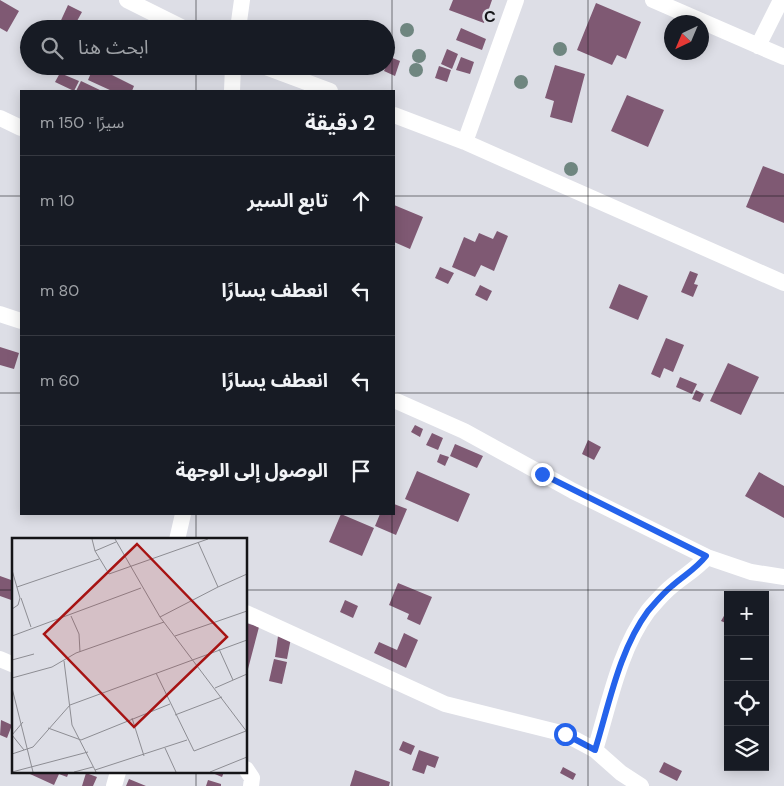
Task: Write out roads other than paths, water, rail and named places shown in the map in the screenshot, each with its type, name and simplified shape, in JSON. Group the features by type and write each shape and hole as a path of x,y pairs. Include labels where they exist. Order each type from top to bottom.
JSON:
{"street":[{"path":"127,0 167,20"},
{"path":"239,20 242,0"},
{"path":"465,142 516,0"},
{"path":"653,0 784,58"},
{"path":"758,46 781,0"},
{"path":"232,90 233,75"},
{"path":"287,75 327,90"},
{"path":"395,115 465,142 784,282"},
{"path":"0,118 20,128"},
{"path":"0,314 20,321"},
{"path":"395,400 464,431 573,491 706,556 737,569 784,577"},
{"path":"177,538 183,515"},
{"path":"595,750 632,637 648,612 672,585 696,568 706,556"},
{"path":"248,614 445,704 565,734 595,750 621,773 641,786"},
{"path":"0,659 12,664"},
{"path":"248,772 252,778 251,786"}]}
